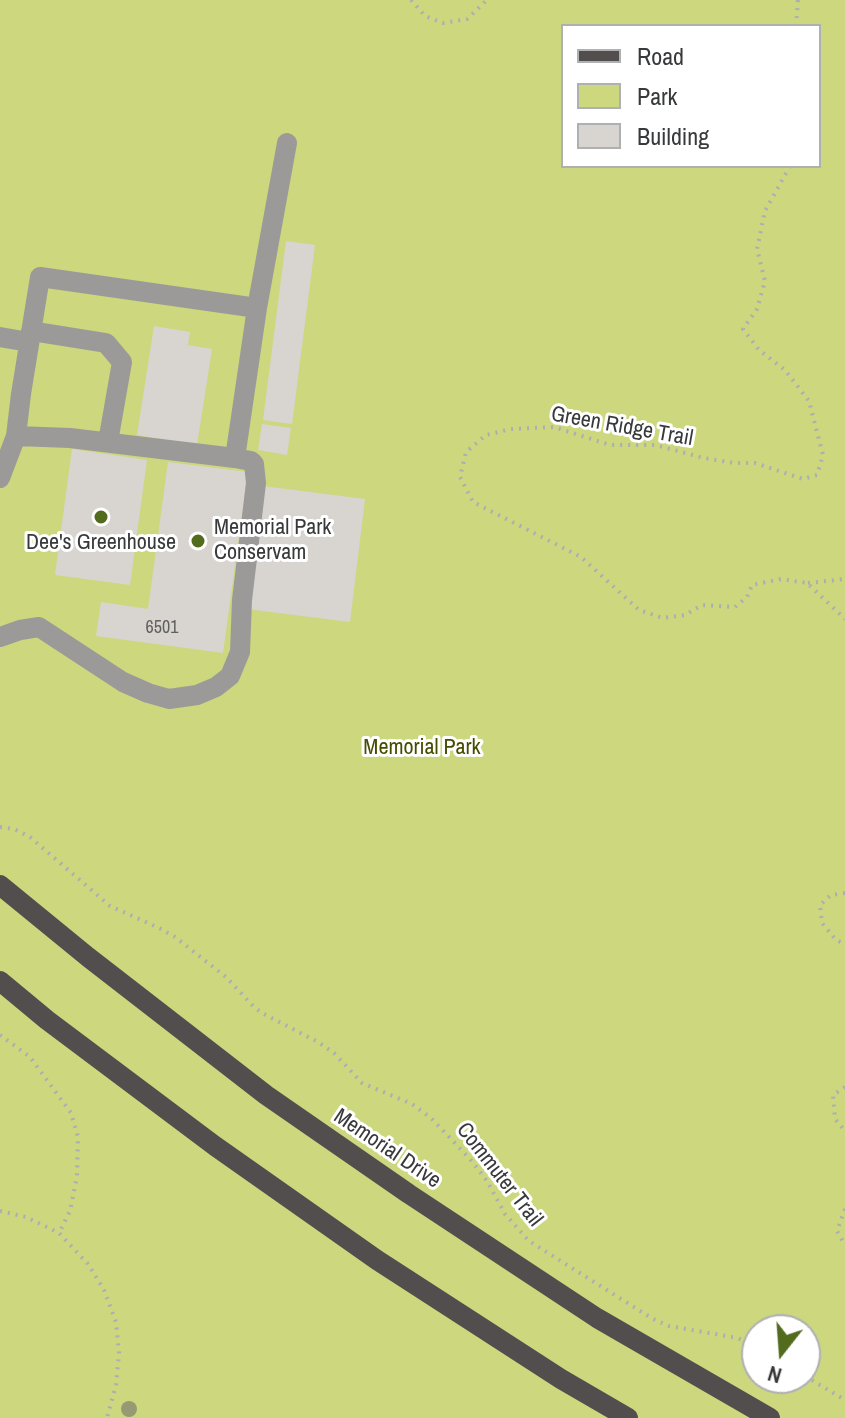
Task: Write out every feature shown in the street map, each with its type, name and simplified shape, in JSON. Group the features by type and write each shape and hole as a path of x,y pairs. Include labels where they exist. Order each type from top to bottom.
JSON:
{"main road":[{"name":"Memorial Drive","path":"0,885 266,1095 409,1194 597,1318 770,1418"},
{"path":"0,981 215,1146 352,1242 561,1379 628,1418"}],"lane":[{"path":"235,458 257,308 287,143"},
{"path":"0,478 16,436 40,277 257,308"},
{"path":"0,337 30,336 106,343 122,362 108,442"},
{"path":"0,637 39,627 123,682 169,699 197,695 216,687 230,676 240,652 242,600 256,483 251,461 108,442 16,436"}],"path":[{"path":"411,0 425,16 443,23 467,19 487,0"},
{"path":"796,24 798,0"},
{"name":"Green Ridge Trail","path":"789,168 765,211 757,249 765,281 757,309 743,329 759,350 785,370 809,401 823,455 817,475 803,479 755,463 704,458 655,445 610,445 554,427 511,429 486,435 466,452 460,477 473,502 581,557 639,610 663,618 685,615 702,605 735,607 747,597 752,585 781,579 807,583"},
{"path":"807,583 845,579"},
{"path":"807,583 845,619"},
{"name":"Commuter Trail","path":"0,827 14,829 30,837 110,906 175,937 226,977 262,1013 334,1053 362,1083 412,1104 431,1118 470,1159 487,1181 505,1214 529,1241 653,1319 680,1329 741,1340"},
{"path":"845,893 831,895 820,905 822,923 836,940 845,944"},
{"path":"0,1035 30,1057 71,1113 78,1137 77,1176 70,1211 59,1233"},
{"path":"845,1087 833,1095 835,1119 845,1131"},
{"path":"845,1209 837,1231 845,1245"},
{"path":"0,1211 26,1217 59,1233 88,1264 104,1290 116,1322 119,1353 116,1385 107,1418"},
{"path":"821,1386 845,1400"}],"green space":[{"name":"Memorial Park","path":"0,0 845,0 845,1418 0,1418"}],"building":[{"path":"286,241 315,245 292,424 263,420"},
{"path":"154,326 190,332 188,345 212,349 197,445 137,435"},
{"path":"262,424 291,428 287,455 258,450"},
{"name":"Dee's Greenhouse","path":"72,449 147,460 130,585 55,575"},
{"name":"Memorial Park Conservam","path":"168,462 248,472 223,653 96,636 101,602 148,609"},
{"path":"263,486 365,499 350,622 247,609"}],"place":[{"name":"Dee's Greenhouse","path":"101,517"},
{"name":"Memorial Park Conservam","path":"198,541"}]}
